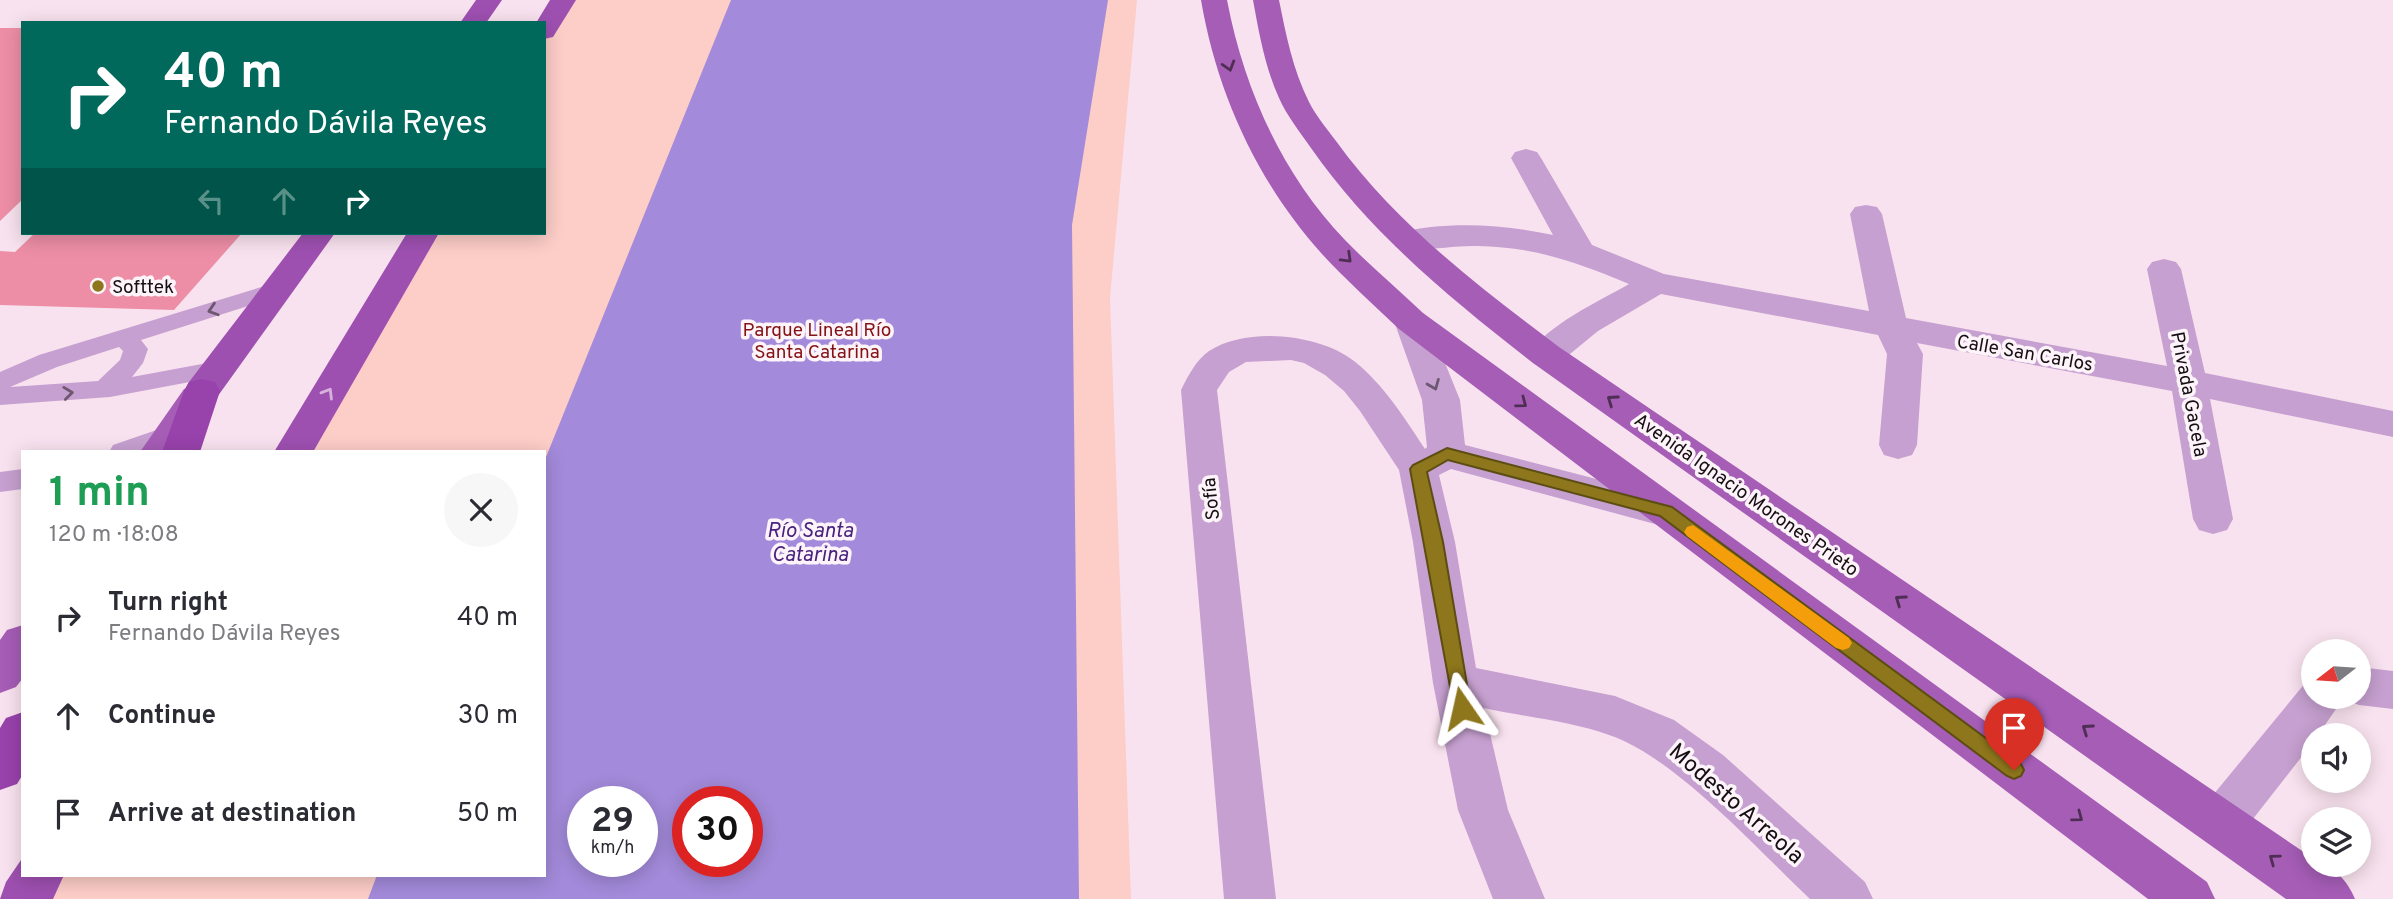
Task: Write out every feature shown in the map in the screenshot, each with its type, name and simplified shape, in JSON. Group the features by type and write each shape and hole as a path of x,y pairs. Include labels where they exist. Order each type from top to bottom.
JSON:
{"highway":[{"path":"473,21 488,0"},
{"path":"546,28 563,0"},
{"path":"170,446 210,380 318,235"},
{"path":"294,450 422,235"},
{"path":"0,769 21,735"},
{"path":"24,899 38,877"}],"main road":[{"path":"1214,0 1218,29 1240,102 1273,166 1324,236 1412,321 2189,899"},
{"name":"Avenida Ignacio Morones Prieto","path":"1266,0 1271,30 1293,98 1339,171 1406,240 1466,294 1546,355 2329,899"},
{"path":"0,674 21,646"}],"street":[{"path":"1526,158 1579,252"},
{"path":"1866,214 1882,298 1891,327 1905,354 1898,445"},
{"name":"Calle San Carlos","path":"1406,240 1440,235 1541,242 1579,252 1656,283 2189,382 2393,424"},
{"name":"Privada Gacela","path":"2164,269 2189,382 2213,519"},
{"path":"1546,355 1586,324 1656,283"},
{"path":"1412,321 1441,400 1433,461 1434,542 1456,683 1483,810 1519,899"},
{"name":"Sofía","path":"1250,899 1199,390 1212,365 1237,351 1278,347 1307,351 1336,363 1348,373 1377,408 1433,461"},
{"path":"1433,461 1666,512"},
{"name":"Modesto Arreola","path":"1456,683 1615,716 1657,734 1706,770 1846,899"},
{"path":"2371,687 2393,690"},
{"path":"2221,822 2312,709"}],"lane":[{"path":"0,383 48,361 278,289"},
{"path":"107,387 131,363 136,349 123,338"},
{"path":"0,396 44,395 107,387 210,380"},
{"path":"138,450 170,446"},
{"path":"0,482 21,479"}],"green space":[{"name":"Río Santa Catarina","path":"565,0 1137,0 1110,298 1131,899 15,899 28,877 546,877 546,450 290,450 421,235 546,235 546,31"}],"water":[{"name":"Río Santa Catarina","path":"731,0 1108,0 1072,225 1079,899 368,899 376,877 546,877 546,457"}],"building":[{"path":"0,28 21,28 21,201 0,221"},
{"name":"Softtek","path":"33,235 240,235 174,310 0,305 0,251 15,252"}],"slow traffic":[{"path":"1693,532 1843,643"}],"place":[{"name":"Softtek","path":"98,286"}],"route":[{"path":"1462,708 1419,469 1447,454 1666,512 2014,770"}],"park label":[{"name":"Parque Lineal Río Santa Catarina","path":"817,340"}]}
